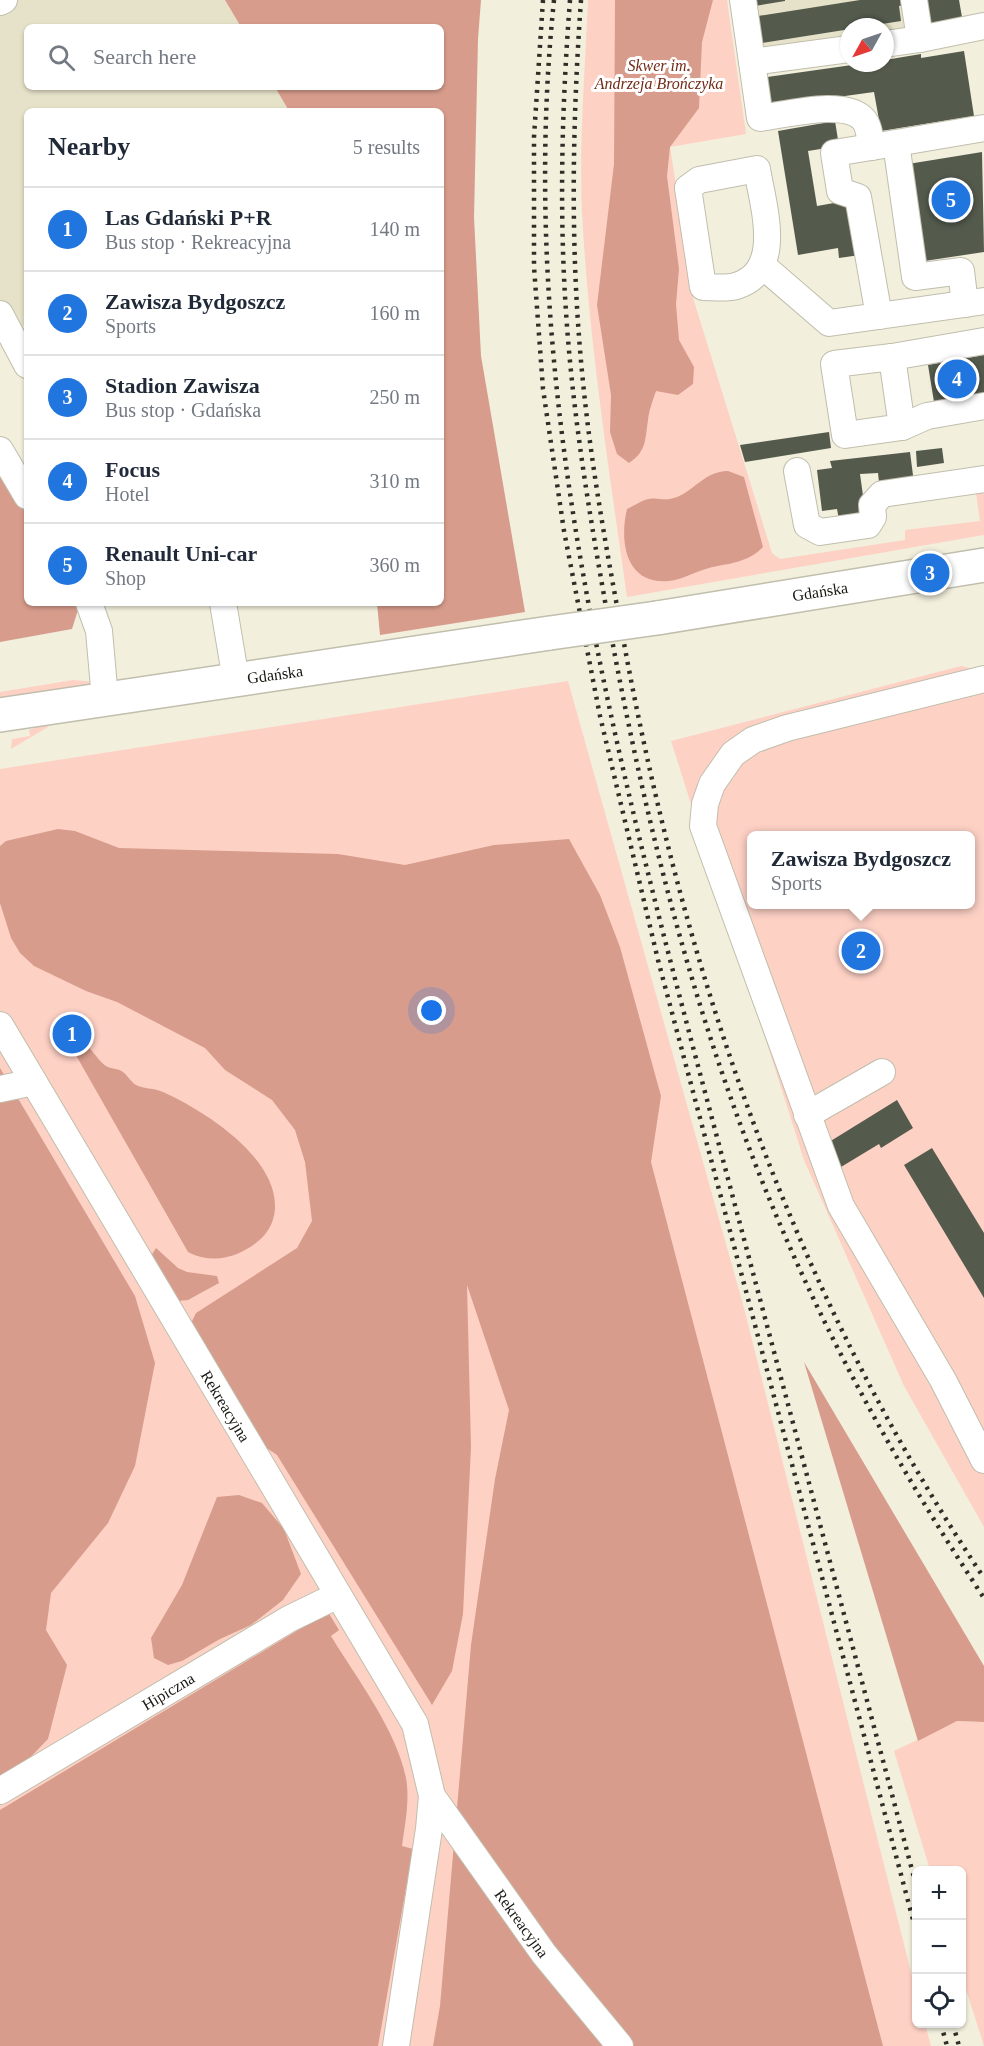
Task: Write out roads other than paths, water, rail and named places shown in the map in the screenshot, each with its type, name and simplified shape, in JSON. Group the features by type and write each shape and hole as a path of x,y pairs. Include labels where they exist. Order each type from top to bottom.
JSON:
{"main road":[{"name":"Gdańska","path":"0,715 657,618 984,565"}],"street":[{"path":"0,2 4,0"},
{"path":"742,0 760,118 823,109 850,110 864,121 884,145 915,276 961,271 975,302 829,323 763,266"},
{"path":"914,0 920,39"},
{"path":"894,43 984,26"},
{"path":"752,62 840,50"},
{"path":"879,316 858,197 840,191 834,153 984,128"},
{"path":"757,169 768,243 763,266 749,280 734,286 703,287 688,188 690,184 699,180 757,169"},
{"path":"0,314 24,359"},
{"path":"984,341 892,357 834,364 845,435 902,427 927,416 984,406"},
{"path":"892,357 902,427"},
{"path":"12,456 24,488"},
{"path":"797,471 807,525 820,532 868,525 873,517 872,504 882,494 984,479"},
{"path":"90,606 99,631 105,699"},
{"path":"224,606 236,680"},
{"path":"984,679 787,728 753,740 733,754 712,784 705,804 703,826 841,1206 943,1380 984,1460"},
{"name":"Rekreacyjna","path":"0,1025 415,1724 432,1796 396,2046"},
{"path":"807,1115 882,1072"},
{"path":"0,1089 34,1082"},
{"name":"Hipiczna","path":"0,1791 289,1619 338,1595"},
{"name":"Rekreacyjna","path":"432,1796 544,1954 620,2046"}],"railway":[{"path":"543,0 534,137 534,267 543,389 564,531 600,716 658,960 913,1920"},
{"path":"554,0 545,144 548,286 561,428 582,569 610,709 677,988 912,1870"},
{"path":"570,0 563,117 562,195 566,312 573,392 610,629 660,861 703,1014 755,1163 785,1236 829,1330 877,1422 929,1511 984,1598"},
{"path":"581,0 574,144 574,239 579,334 591,450 602,518 651,777 682,898 717,1017 758,1134 804,1249 857,1361 917,1471 984,1578"},
{"path":"942,2028 947,2046"},
{"path":"954,2028 959,2046"}],"place":[{"name":"Renault Uni-car","path":"951,200"},
{"name":"Focus","path":"957,379"},
{"name":"Stadion Zawisza","path":"930,573"},
{"name":"Zawisza Bydgoszcz","path":"861,951"},
{"name":"Las Gdański P+R","path":"72,1034"}],"park label":[{"name":"Skwer im. Andrzeja Brończyka","path":"659,74"}]}
